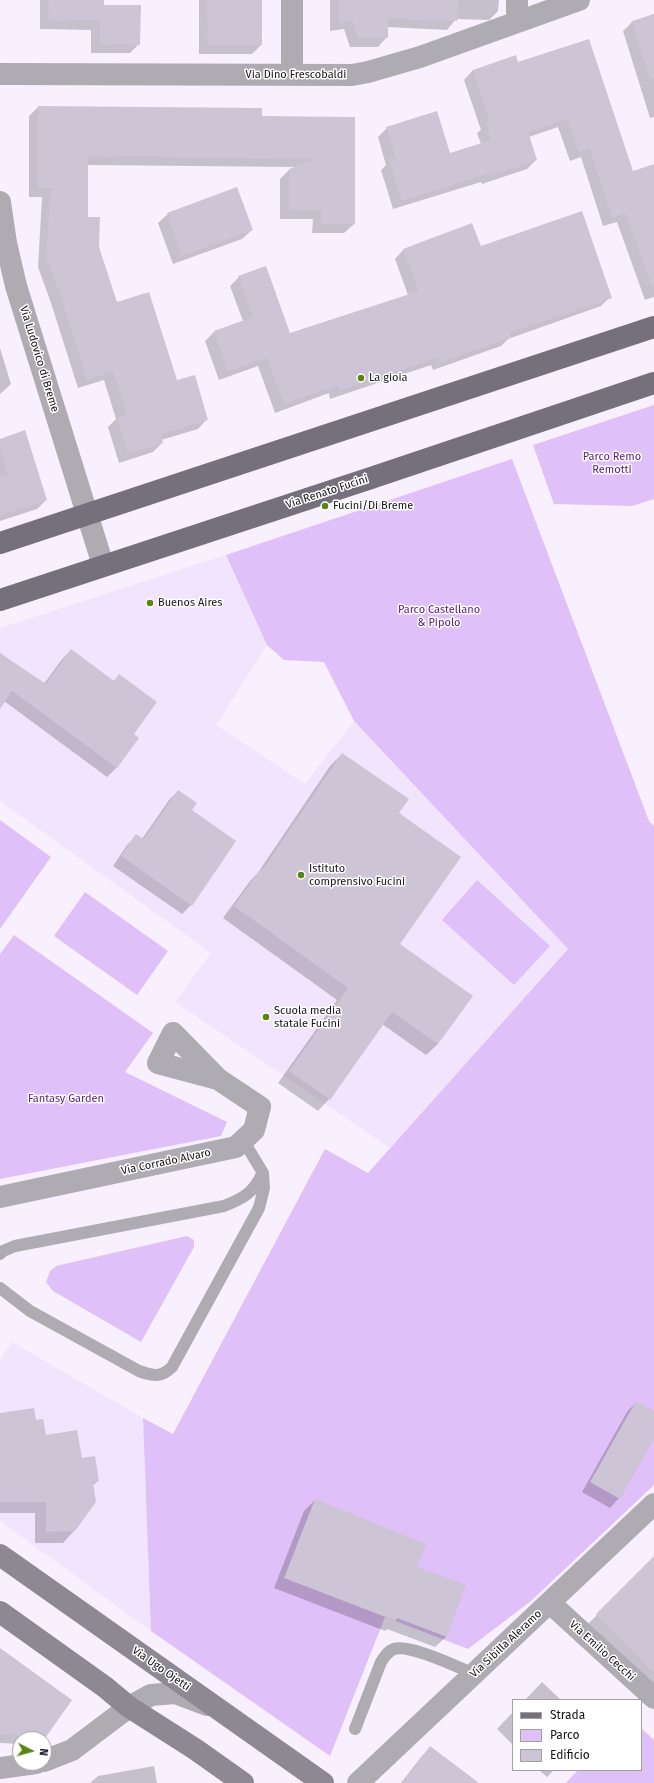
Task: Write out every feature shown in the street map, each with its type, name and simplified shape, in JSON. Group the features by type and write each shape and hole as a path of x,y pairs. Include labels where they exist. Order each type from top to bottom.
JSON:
{"main road":[{"path":"0,543 654,327"},
{"name":"Via Renato Fucini","path":"0,600 654,383"},
{"name":"Via Ugo Ojetti","path":"0,1555 323,1783"},
{"path":"0,1612 106,1687 129,1707 196,1749 243,1783"}],"street":[{"path":"292,0 292,75"},
{"path":"517,0 517,21"},
{"name":"Via Dino Frescobaldi","path":"0,74 352,75 420,57 579,0"},
{"name":"Via Ludovico di Breme","path":"0,202 6,243 16,286 103,565"},
{"name":"Via Corrado Alvaro","path":"0,1197 236,1148 254,1130 260,1107 218,1079"},
{"name":"Via Sibilla Aleramo","path":"358,1783 654,1504"},
{"name":"Via Emilio Cecchi","path":"550,1603 654,1698"},
{"path":"52,1758 72,1750 129,1707 151,1695 175,1693 219,1710"},
{"path":"0,1768 12,1766"}],"lane":[{"path":"0,1288 30,1311 139,1372 153,1376 165,1374 172,1367 260,1208 264,1188 263,1173 243,1140"},
{"path":"0,1254 3,1251 15,1246 224,1206 250,1193 257,1185 263,1173"},
{"path":"355,1729 381,1662 387,1653 395,1648 420,1652 474,1674"}],"shaded area":[{"name":"Istituto comprensivo Fucini","path":"226,555 267,645 216,725 305,784 354,721 568,949 390,1148 175,1002 211,953 0,801 0,628"},
{"path":"12,1342 143,1418 151,1631 0,1521 0,1360"}],"green space":[{"name":"Parco Remo Remotti","path":"654,405 654,499 632,506 554,504 533,445"},
{"name":"Parco Castellano & Pipolo","path":"512,459 649,821 654,826 654,1485 531,1601 468,1649 385,1617 330,1756 151,1631 143,1418 173,1434 325,1149 368,1173 568,949 354,721 324,662 284,660 267,645 226,555"},
{"path":"0,820 51,857 0,929"},
{"path":"477,880 550,946 514,985 442,920"},
{"path":"85,892 168,951 137,995 54,936"},
{"name":"Fantasy Garden","path":"14,935 153,1033 125,1072 227,1122 221,1136 0,1179 0,954"},
{"path":"187,1236 194,1240 194,1247 141,1342 53,1291 46,1282 50,1271 56,1266"},
{"path":"642,1729 654,1740 654,1783 566,1783 577,1771 642,1771"}],"building":[{"path":"49,0 104,0 104,5 141,5 140,45 100,44 100,21 48,20"},
{"path":"207,0 262,0 262,45 208,45"},
{"path":"339,0 458,0 457,21 388,18 388,38 358,38 353,20 339,23"},
{"path":"654,14 654,78 650,79 632,21"},
{"path":"589,39 633,171 654,164 654,285 651,285 626,213 612,218 590,148 579,152 567,119 528,132 537,160 491,176 490,173 402,201 389,160 396,158 386,127 437,111 450,153 491,140 486,123 490,122 473,70 516,55 518,62"},
{"path":"38,106 262,108 262,116 355,117 355,224 321,224 321,210 289,210 289,169 316,159 88,156 88,217 100,217 99,247 117,302 149,292 177,380 195,375 208,420 161,434 163,443 128,454 117,417 127,414 113,371 87,380 60,293 46,257 51,188 38,188"},
{"path":"237,187 253,230 182,256 167,213"},
{"path":"582,211 612,298 509,333 511,337 442,362 440,357 340,390 338,385 284,404 267,357 228,372 214,331 253,317 238,276 266,266 290,333 419,291 403,249 472,223 481,246"},
{"path":"25,430 47,500 0,516 0,476 8,474 0,448 0,439"},
{"path":"71,649 114,681 119,674 157,702 134,734 139,738 117,768 12,691 0,709 0,653 46,684"},
{"path":"342,753 409,799 399,813 461,857 400,944 473,996 438,1044 392,1012 330,1100 289,1071 348,988 234,906 261,868 263,869"},
{"path":"178,790 197,803 192,810 236,841 192,906 121,856 136,834 144,839"},
{"path":"636,1401 654,1411 654,1438 620,1499 590,1482"},
{"path":"34,1408 36,1420 43,1419 46,1435 77,1430 82,1458 95,1456 99,1481 93,1482 96,1502 75,1531 46,1532 46,1502 0,1502 0,1413"},
{"path":"315,1499 426,1544 417,1567 466,1585 447,1637 397,1618 396,1621 284,1578"},
{"path":"654,1556 654,1673 596,1614"},
{"path":"0,1648 72,1700 50,1731 12,1731 12,1735 0,1734"},
{"path":"430,1746 479,1783 403,1783"}],"place":[{"name":"La gioia","path":"361,378"},
{"name":"Fucini/Di Breme","path":"325,506"},
{"name":"Buenos Aires","path":"150,603"},
{"name":"Istituto comprensivo Fucini","path":"301,875"},
{"name":"Scuola media statale Fucini","path":"266,1017"}]}
